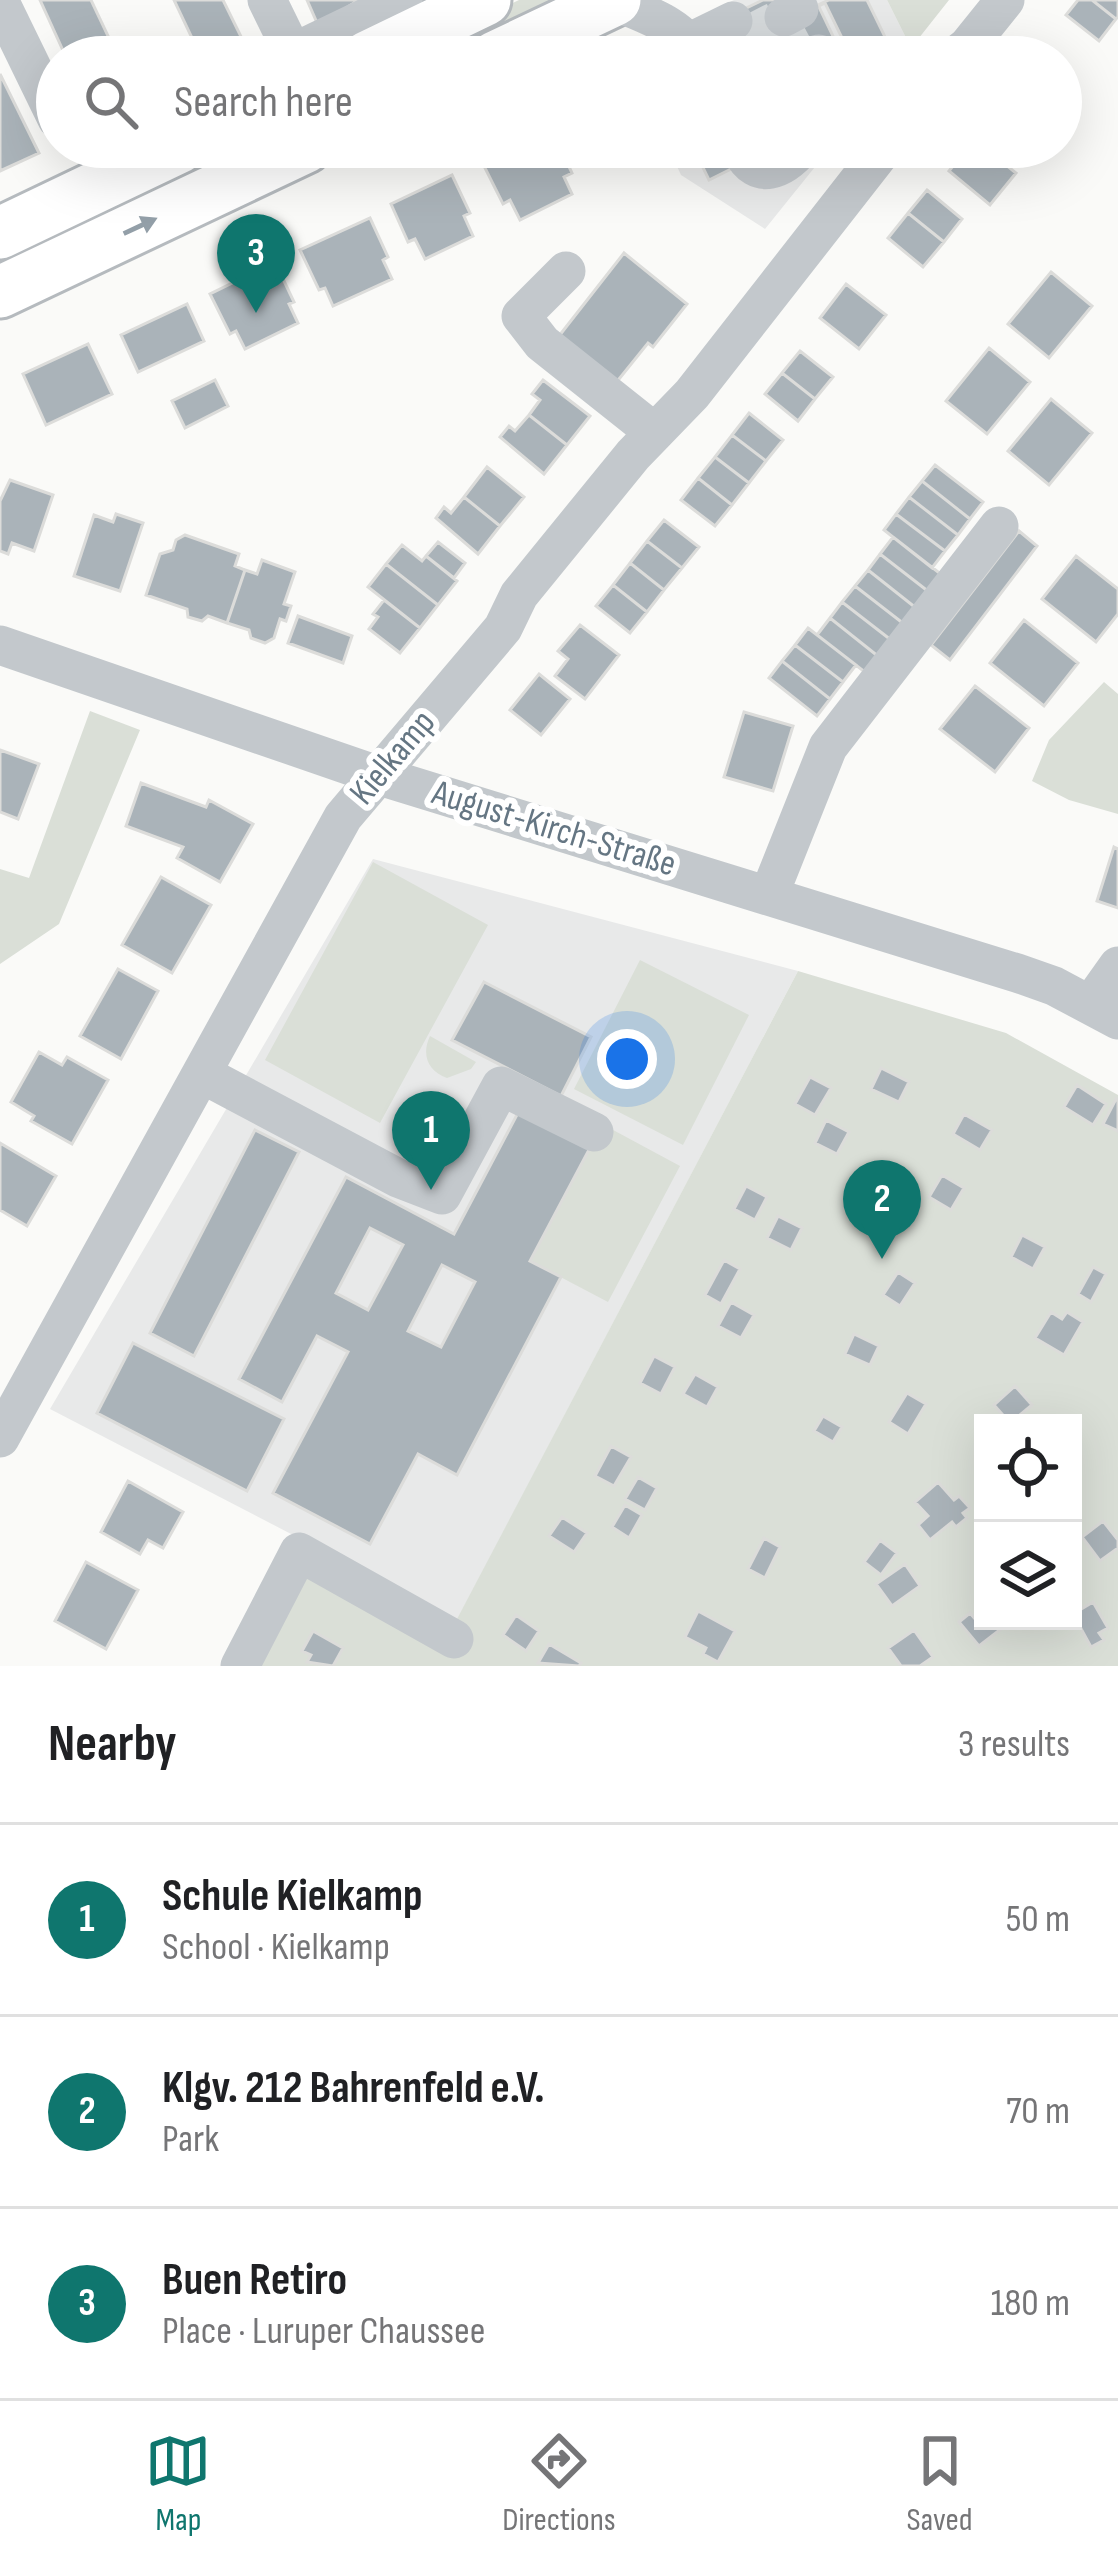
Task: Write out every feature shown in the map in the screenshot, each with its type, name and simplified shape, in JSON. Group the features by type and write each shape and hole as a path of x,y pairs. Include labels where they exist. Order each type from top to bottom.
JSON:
{"main road":[{"path":"410,36 485,0"},
{"path":"539,36 614,0"},
{"path":"0,233 102,168"},
{"path":"0,292 262,168"}],"street":[{"path":"267,0 281,36"},
{"path":"614,0 697,36"},
{"path":"976,36 1005,0"},
{"path":"0,2 36,76"},
{"path":"326,36 389,3"},
{"name":"Kielkamp","path":"0,1438 344,817 503,628 519,595 654,432 692,394 869,168"},
{"path":"566,271 521,316 542,344 654,432"},
{"path":"769,895 828,747 999,526"},
{"name":"August-Kirch-Straße","path":"0,645 380,776 1017,973 1104,1012"},
{"path":"1104,1012 1118,966"},
{"path":"202,1074 398,1178 442,1195 501,1085 594,1132"},
{"path":"240,1666 299,1552 454,1640"}],"shaded area":[{"path":"519,0 579,0 504,36 443,36"},
{"path":"734,0 887,0 905,36 658,36"},
{"path":"887,0 949,0 920,36 905,36"},
{"path":"168,168 228,168 0,277 0,249"},
{"path":"678,168 814,168 765,229 681,175"},
{"path":"1104,682 1118,694 1118,814 1069,800 1032,781 1049,740"},
{"path":"90,711 140,730 59,924 0,964 0,869 29,878"},
{"path":"373,859 798,971 457,1620 50,1409"},
{"path":"373,862 488,925 380,1123 265,1060"},
{"path":"640,960 749,1015 683,1145 574,1089"},
{"path":"798,971 1006,1033 1118,1095 1118,1666 239,1666 308,1542 457,1619"},
{"path":"430,1036 476,1062 471,1069 447,1078 440,1075 426,1056"},
{"path":"602,1124 680,1166 608,1302 530,1261"}],"building":[{"path":"40,0 91,0 108,36 56,36"},
{"path":"174,0 223,0 241,36 191,36"},
{"path":"307,0 359,0 318,25"},
{"path":"763,0 776,0 787,22 825,3 841,36 740,36 730,16"},
{"path":"829,0 867,0 885,36 833,36 818,5"},
{"path":"1078,0 1092,0 1116,19 1099,41 1066,15"},
{"path":"1092,0 1118,0 1118,17 1116,19"},
{"path":"0,74 36,154 0,171"},
{"path":"485,168 570,168 572,173 564,177 572,194 520,220 510,200 503,204"},
{"path":"703,168 733,168 709,180"},
{"path":"1010,168 1016,173 990,205 949,171"},
{"path":"452,175 470,213 464,216 473,236 425,259 415,239 408,242 391,204"},
{"path":"927,190 962,219 944,242 908,213"},
{"path":"908,213 944,242 923,267 888,238"},
{"path":"370,218 388,257 383,260 392,279 333,306 325,288 319,290 300,250"},
{"path":"624,253 687,304 611,389 559,336"},
{"path":"275,262 294,302 289,304 298,323 245,349 236,331 230,334 210,294"},
{"path":"1051,272 1092,306 1049,358 1008,324"},
{"path":"846,284 886,315 859,349 820,318"},
{"path":"187,304 204,341 138,372 121,335"},
{"path":"88,344 112,394 46,425 23,374"},
{"path":"989,348 1030,382 987,434 946,401"},
{"path":"800,351 833,377 815,399 782,373"},
{"path":"782,373 815,399 798,421 765,394"},
{"path":"215,380 228,406 185,428 172,401"},
{"path":"543,380 590,416 567,445 529,415 540,400 532,394"},
{"path":"1051,399 1092,433 1049,485 1008,451"},
{"path":"749,413 783,440 766,461 732,435"},
{"path":"529,415 567,445 544,474 500,437 509,426 515,431"},
{"path":"732,435 766,461 749,483 715,457"},
{"path":"715,457 749,483 732,505 698,478"},
{"path":"935,465 983,502 970,519 922,481"},
{"path":"487,467 524,497 500,526 464,497"},
{"path":"698,478 732,505 715,526 681,500"},
{"path":"10,480 53,495 34,551 12,543 8,554 0,551 0,501"},
{"path":"922,481 970,519 958,535 909,497"},
{"path":"464,497 500,526 478,554 436,518 444,507 451,513"},
{"path":"909,497 958,535 945,551 896,514"},
{"path":"116,514 143,523 120,591 74,576 94,515 113,522"},
{"path":"896,514 945,551 932,568 884,530"},
{"path":"664,520 699,547 682,568 647,541"},
{"path":"1019,531 1037,546 950,660 931,645"},
{"path":"185,535 239,554 235,566 245,570 227,623 208,616 202,621 188,617 187,609 146,595 160,554 173,550 176,540"},
{"path":"893,537 942,575 929,592 880,554"},
{"path":"647,541 682,568 664,590 630,563"},
{"path":"438,542 465,563 454,578 426,556"},
{"path":"402,545 422,561 426,556 457,581 438,605 386,564"},
{"path":"880,554 929,592 916,608 868,570"},
{"path":"1076,556 1118,589 1118,614 1096,642 1042,599"},
{"path":"262,560 295,572 284,604 291,606 286,621 280,619 274,638 265,643 251,638 249,630 227,623 245,570 257,574"},
{"path":"630,563 664,590 647,612 613,585"},
{"path":"386,564 438,605 420,628 368,587"},
{"path":"868,570 916,608 904,624 855,586"},
{"path":"613,585 647,612 630,633 596,606"},
{"path":"855,586 904,624 891,640 842,602"},
{"path":"384,600 420,628 400,653 369,629"},
{"path":"842,602 891,640 879,657 830,618"},
{"path":"298,616 352,636 343,663 288,643"},
{"path":"830,618 879,657 866,673 817,635"},
{"path":"1024,620 1078,663 1044,706 990,663"},
{"path":"580,625 619,655 585,699 555,676 568,659 558,651"},
{"path":"808,628 856,665 843,682 795,645"},
{"path":"795,645 843,682 830,699 782,661"},
{"path":"782,661 830,699 817,716 769,678"},
{"path":"539,674 570,699 541,735 510,710"},
{"path":"975,686 1029,728 995,772 940,729"},
{"path":"744,712 793,726 773,791 724,777"},
{"path":"0,750 39,764 18,819 0,812"},
{"path":"141,783 206,807 209,800 253,824 220,882 177,858 183,847 126,826"},
{"path":"1114,847 1118,849 1118,908 1097,901"},
{"path":"161,877 211,905 172,973 122,945"},
{"path":"118,969 158,991 121,1059 80,1036"},
{"path":"484,982 591,1037 561,1096 452,1040"},
{"path":"39,1052 62,1065 67,1057 108,1080 72,1144 31,1121 34,1116 11,1102"},
{"path":"881,1068 909,1082 899,1102 871,1089"},
{"path":"810,1077 831,1088 815,1115 795,1104"},
{"path":"1077,1085 1106,1104 1093,1125 1064,1107"},
{"path":"1118,1100 1118,1131 1103,1124"},
{"path":"520,1109 591,1146 530,1261 561,1277 457,1475 418,1454 370,1544 273,1493 348,1352 317,1336 282,1402 239,1379 346,1177 454,1234","holes":["370,1228 403,1245 368,1310 336,1293","442,1265 475,1282 441,1347 408,1331"]},
{"path":"964,1114 992,1130 980,1150 953,1134"},
{"path":"826,1120 849,1132 837,1154 815,1143"},
{"path":"255,1130 299,1152 194,1356 150,1333"},
{"path":"0,1143 56,1176 27,1226 0,1210"},
{"path":"942,1175 964,1188 951,1210 929,1197"},
{"path":"746,1186 767,1197 755,1220 734,1209"},
{"path":"778,1216 802,1228 791,1250 767,1238"},
{"path":"1022,1235 1045,1247 1033,1269 1011,1257"},
{"path":"724,1260 740,1269 721,1304 705,1295"},
{"path":"1093,1267 1106,1274 1091,1302 1078,1294"},
{"path":"898,1272 915,1283 900,1306 883,1295"},
{"path":"731,1302 754,1315 741,1338 718,1326"},
{"path":"1051,1312 1062,1319 1067,1312 1083,1322 1064,1355 1035,1338"},
{"path":"854,1334 879,1346 870,1365 845,1354"},
{"path":"133,1343 284,1419 247,1491 97,1413"},
{"path":"654,1356 675,1367 661,1394 640,1383"},
{"path":"695,1374 718,1387 707,1407 683,1394"},
{"path":"1015,1386 1032,1405 1021,1414 1002,1414 994,1405"},
{"path":"907,1393 926,1404 908,1434 889,1422"},
{"path":"823,1416 842,1427 833,1442 814,1431"},
{"path":"611,1446 631,1457 614,1486 595,1476"},
{"path":"638,1477 657,1488 645,1510 625,1499"},
{"path":"128,1481 183,1512 163,1548 148,1540 140,1554 101,1532"},
{"path":"938,1482 954,1500 959,1496 970,1508 956,1527 952,1522 930,1540 918,1525 928,1516 915,1502"},
{"path":"625,1505 642,1515 629,1538 612,1527"},
{"path":"562,1517 587,1533 574,1552 549,1536"},
{"path":"1103,1521 1118,1540 1118,1548 1100,1561 1082,1537"},
{"path":"764,1538 780,1547 765,1578 748,1569"},
{"path":"880,1540 897,1553 881,1575 864,1562"},
{"path":"86,1562 138,1590 106,1649 55,1621"},
{"path":"905,1564 920,1586 892,1606 876,1584"},
{"path":"1093,1602 1108,1628 1099,1633 1104,1640 1091,1647 1082,1630 1082,1609"},
{"path":"698,1611 735,1631 718,1662 703,1654 706,1648 685,1637"},
{"path":"970,1613 974,1630 1000,1630 979,1646 959,1622"},
{"path":"516,1615 539,1631 526,1651 503,1635"},
{"path":"914,1630 933,1657 920,1666 901,1666 888,1648"},
{"path":"313,1631 343,1648 333,1666 307,1662 311,1655 302,1651"},
{"path":"549,1644 581,1663 538,1663"}],"tunnel":[{"path":"747,36 784,17"}],"place":[{"name":"Buen Retiro","path":"256,313"},
{"name":"Schule Kielkamp","path":"431,1190"},
{"name":"Klgv. 212 Bahrenfeld e.V.","path":"882,1259"}]}
